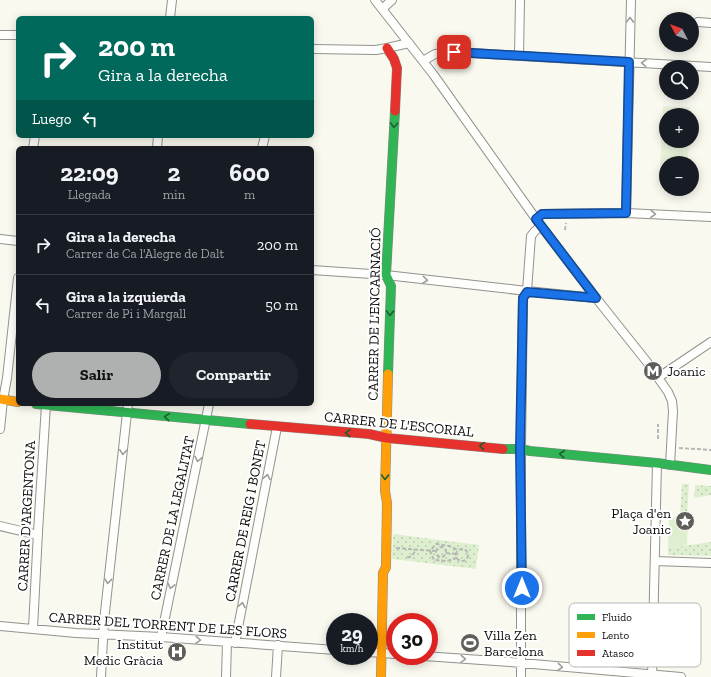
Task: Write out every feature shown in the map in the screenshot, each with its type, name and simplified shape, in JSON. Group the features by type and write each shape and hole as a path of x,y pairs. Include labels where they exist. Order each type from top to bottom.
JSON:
{"street":[{"path":"170,16 172,0"},
{"path":"375,0 423,61 538,222 659,377 672,401 674,411 670,466"},
{"path":"382,9 392,0"},
{"path":"519,56 520,0"},
{"path":"626,213 630,0"},
{"path":"699,22 711,23"},
{"path":"0,35 16,35"},
{"path":"314,49 364,50 387,48 409,43"},
{"name":"CARRER DE L'ENCARNACIÓ","path":"381,677 383,573 386,567 387,503 385,491 390,286 386,275 397,68 394,59 387,48"},
{"path":"423,61 435,54 454,52 711,67"},
{"path":"521,677 520,449 523,298 527,288 531,236 535,231 542,214 626,213 711,217"},
{"path":"0,239 16,241"},
{"path":"314,270 527,288 596,298"},
{"path":"0,429 2,400 7,378 16,296"},
{"path":"659,377 711,342"},
{"path":"2,400 16,402"},
{"name":"CARRER D'ARGENTONA","path":"33,628 46,406"},
{"name":"CARRER DE L'ESCORIAL","path":"73,406 127,408 206,420 369,434 387,438 505,449 520,449 711,470"},
{"name":"CARRER DE LA LEGALITAT","path":"161,637 209,406"},
{"path":"101,677 105,613 127,408"},
{"name":"CARRER DE REIG I BONET","path":"226,677 231,643 277,427"},
{"path":"654,603 657,463"},
{"path":"0,526 38,534"},
{"path":"655,561 711,563"},
{"name":"CARRER DEL TORRENT DE LES FLORS","path":"0,626 104,635 161,637 326,649"},
{"path":"276,677 278,645"},
{"path":"378,653 386,653"},
{"path":"438,657 522,663 652,676 681,677"}],"path":[{"path":"565,230 566,223"},
{"path":"658,424 658,439"},
{"path":"676,448 711,450"},
{"path":"430,551 436,544 449,546 458,550 461,548 466,549 468,552 466,559 460,561 457,558 456,554 458,550"},
{"path":"392,547 435,551"},
{"path":"446,553 442,548 439,548 436,552 437,555 441,557 446,553 456,554"},
{"path":"407,557 412,556 416,549"},
{"path":"430,551 434,560 447,561 457,558"}],"green space":[{"path":"663,106 690,107 690,108 663,108"},
{"path":"661,148 689,148 688,156 660,156"},
{"path":"682,484 689,484 687,517 680,517"},
{"path":"695,485 711,486 711,495 694,498"},
{"path":"669,517 688,519 687,545 668,548"},
{"path":"393,534 479,545 476,569 392,559"},
{"path":"711,542 711,556 668,555 668,548"}],"traffic: fast":[{"path":"388,374 391,286 386,275 395,111"},
{"path":"57,406 250,424"},
{"path":"503,449 521,449 711,470"}],"traffic: slow":[{"path":"381,677 383,573 386,567 387,503 385,491 388,374"},
{"path":"0,399 16,402"}],"traffic: jam":[{"path":"387,48 394,59 397,68 395,111"},
{"path":"250,424 369,434 387,438 503,449"}],"place":[{"name":"Joanic","path":"653,371"},
{"name":"Plaça d'en Joanic","path":"685,521"},
{"name":"Villa Zen Barcelona","path":"470,643"},
{"name":"Institut Medic Gràcia","path":"177,652"}],"route":[{"path":"454,52 629,62 626,213 542,214 536,219 596,298 527,292 523,298 520,449 522,588"}]}
